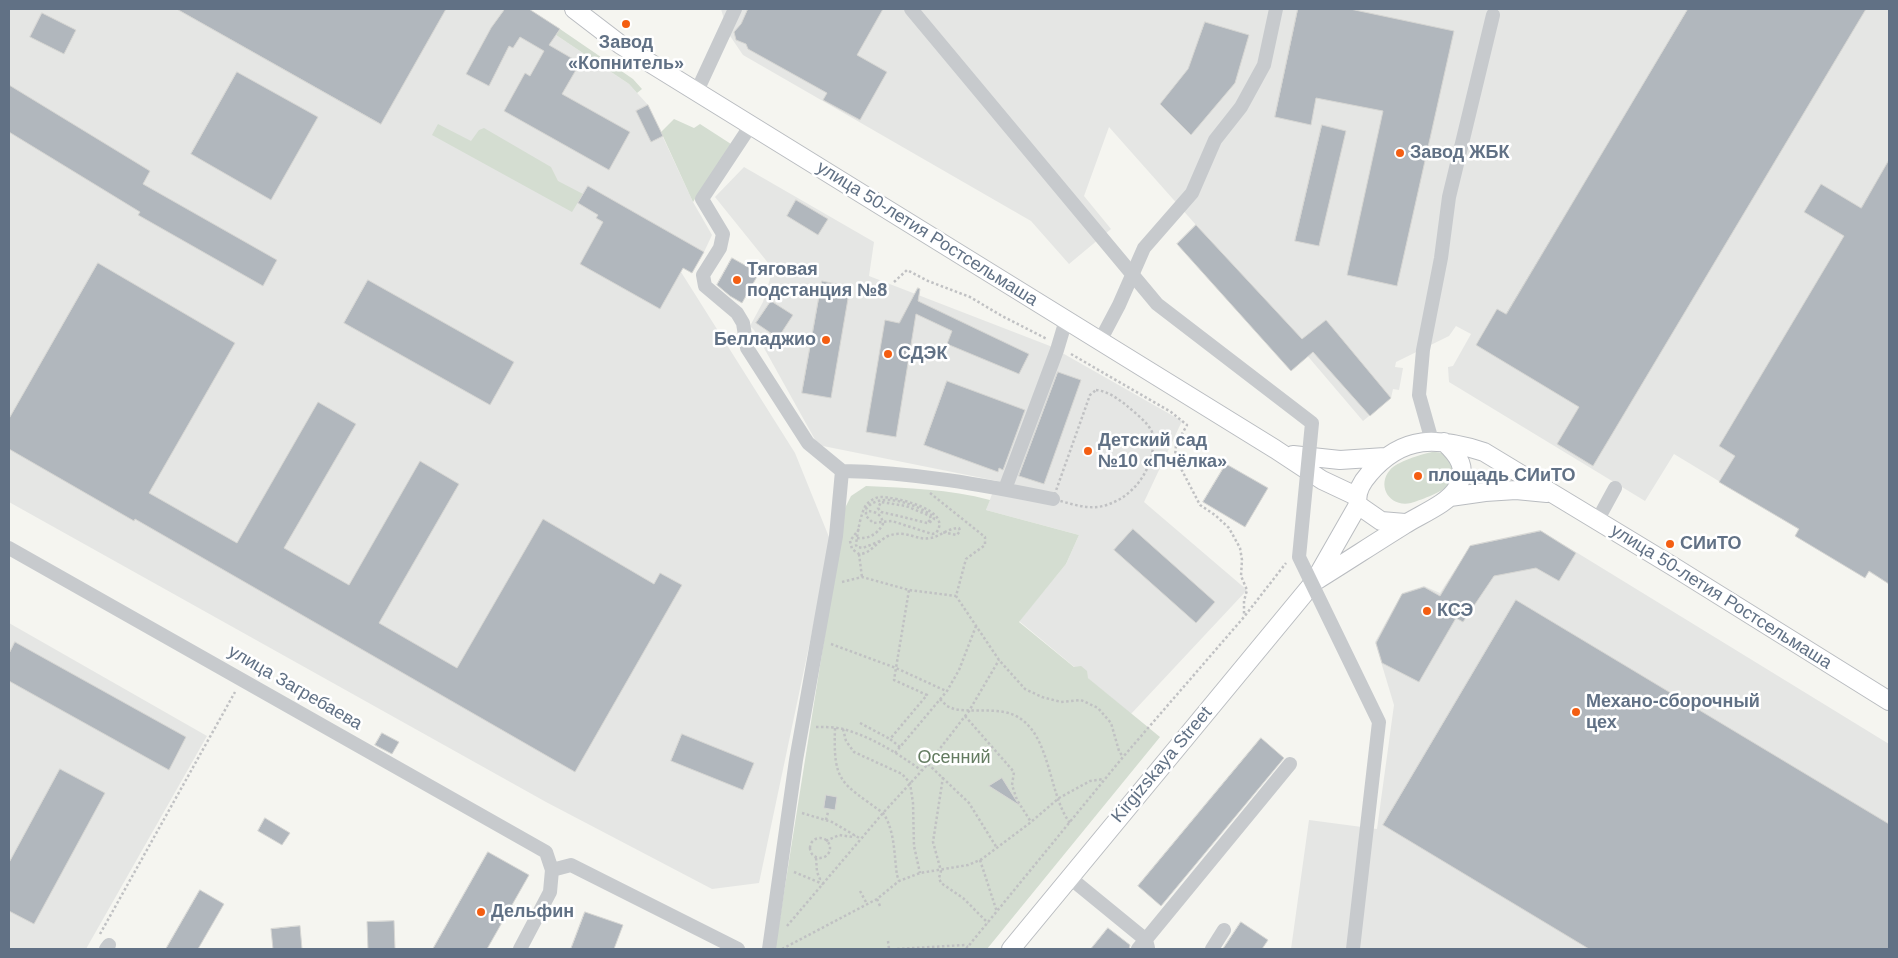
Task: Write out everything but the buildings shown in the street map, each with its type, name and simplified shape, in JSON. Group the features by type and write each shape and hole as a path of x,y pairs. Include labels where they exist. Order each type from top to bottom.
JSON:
{"main road":[{"name":"улица 50-летия Ростсельмаша","path":"574,9 621,45 1357,500"},
{"name":"улица 50-летия Ростсельмаша","path":"1438,441 1484,452 1889,700"},
{"path":"1284,454 1340,460 1385,457 1419,442 1438,441 1458,456 1461,465 1461,476 1457,488 1450,497 1314,582"},
{"path":"1314,582 1357,500 1363,480 1385,457"},
{"name":"улица 50-летия Ростсельмаша","path":"1450,497 1516,490 1552,493"},
{"path":"1357,500 1381,521 1405,524"},
{"name":"Kirgizskaya Street","path":"1010,949 1314,582"}],"street":[{"path":"696,91 735,9"},
{"path":"912,9 1157,304 1312,423 1299,557 1379,722 1353,949"},
{"path":"1100,341 1119,305 1144,248 1192,194 1215,140 1241,107 1264,65 1276,9"},
{"path":"1438,441 1419,395 1423,350 1442,258 1450,197 1493,15"},
{"path":"751,125 702,199 723,234 720,248 703,275 705,286 737,313 743,323 747,348 808,443 842,471 925,478 1005,489 1053,499"},
{"path":"1005,489 1066,320"},
{"path":"768,949 796,760 836,536 842,471"},
{"path":"1597,521 1615,488"},
{"name":"улица Загребаева","path":"9,548 546,852 552,870"},
{"path":"1069,877 1144,946 1290,764"},
{"path":"520,949 550,892 552,870 571,865 738,949"},
{"path":"1212,949 1224,930"}],"path":[{"path":"894,282 906,270 928,281 970,296 1171,412 1187,425 1176,445 1175,457 1200,505 1229,528 1240,548 1242,560 1241,576 1247,590 1244,601 1244,617"},
{"path":"1096,390 1102,390 1118,398 1145,421 1154,437 1152,457 1140,482 1124,497 1102,506 1088,507 1053,499 1090,395 1096,390"},
{"path":"925,478 926,489 984,537 985,545 966,559 956,596 999,660 1025,689 1042,697 1061,702 1081,700 1098,708 1111,722 1123,757"},
{"path":"927,523 931,519 930,516 912,508 884,502 879,505 878,509 881,512 927,523 934,521 932,515 899,502 878,501 869,505 866,510 866,516 872,523 892,521 932,534 938,531 940,524 936,514 907,502 881,497 873,500 865,507 856,546 861,548 897,534 906,534 926,539 933,538 942,532 957,527 960,530 959,534 955,535 942,532"},
{"path":"857,538 866,538 874,535 881,529 883,522 877,513 866,510"},
{"path":"860,528 850,542 853,550 859,554 866,554 880,541"},
{"path":"859,554 862,577"},
{"path":"897,949 965,945 967,948 1123,757 1244,617 1292,556"},
{"path":"839,583 862,577 909,590 956,596"},
{"path":"890,740 927,696 894,680 909,590"},
{"path":"895,752 947,691 959,670 976,626"},
{"path":"830,644 896,668 947,691"},
{"path":"784,929 883,813 928,764 970,710 999,660"},
{"path":"107,947 98,937 242,680"},
{"path":"940,699 950,708 1004,712 1013,714 1025,722 1035,734 1058,798 1070,823"},
{"path":"965,716 1014,772 1012,785 1017,800 1031,822"},
{"path":"860,723 900,747"},
{"path":"815,727 843,729 874,741 895,752 921,770"},
{"path":"835,728 835,760 841,779 847,787 883,813 891,831 897,875 900,881"},
{"path":"843,729 846,741 854,752 902,774 910,783 913,803 914,846 920,874"},
{"path":"928,764 969,803 997,848"},
{"path":"943,777 933,842 941,871 939,878 941,883 963,898 988,923"},
{"path":"784,948 877,899 900,881 920,874 968,865 980,860 1031,822 1058,798 1090,781 1106,779"},
{"path":"826,820 828,812"},
{"path":"802,813 826,820 861,839"},
{"path":"819,881 816,858 810,852 812,842 818,839 826,841 839,835 853,837 855,835"},
{"path":"816,858 825,857 829,852 829,845 826,841"},
{"path":"980,860 997,912"},
{"path":"792,871 823,884"},
{"path":"860,891 868,904"},
{"path":"877,899 880,906"},
{"path":"888,941 889,949"}],"shaded area":[{"path":"9,9 529,9 560,29 556,35 629,84 648,105 693,202 712,235 704,252 683,268 681,272 795,453 831,542 759,883 712,889 546,802 9,502"},
{"path":"721,9 1889,9 1889,584 1869,572 1865,578 1795,536 1798,529 1674,454 1645,501 1449,382 1448,367 1453,366 1471,334 1456,326 1449,336 1396,362 1395,367 1403,368 1399,390 1393,389 1391,398 1363,421 1196,225 1109,127 1084,196 1111,229 1069,264 1031,221 743,55 728,33"},
{"path":"744,167 874,242 869,276 1050,346 1182,421 1144,502 1247,590 1131,714 1019,621 1066,564 1079,535 986,510 997,481 818,445 750,326 763,302 773,269 715,197"},
{"path":"1540,530 1889,744 1889,949 1291,949 1309,820 1377,829 1394,705 1375,642 1402,593 1424,586 1440,593 1471,545"},
{"path":"9,623 207,736 86,949 9,949"}],"green space":[{"path":"560,29 633,79 642,89 637,93 629,84 556,35"},
{"path":"674,119 694,128 700,124 731,144 693,202 661,132"},
{"path":"438,124 471,141 479,130 484,128 551,167 558,181 583,194 572,212 432,135"},
{"path":"1432,452 1440,452 1451,460 1453,469 1451,479 1446,487 1435,494 1411,503 1403,504 1391,499 1387,494 1384,483 1390,470 1403,461"},
{"name":"Осенний","path":"866,486 928,490 975,496 990,500 986,510 1079,535 1066,564 1019,622 1074,667 1081,666 1087,671 1088,678 1160,737 987,949 775,949 845,508 851,496"}],"place":[{"name":"Завод «Копнитель»","path":"626,24"},
{"name":"Завод ЖБК","path":"1400,153"},
{"name":"Тяговая подстанция №8","path":"737,280"},
{"name":"Белладжио","path":"826,340"},
{"name":"СДЭК","path":"888,354"},
{"name":"Детский сад №10 «Пчёлка»","path":"1088,451"},
{"name":"площадь СИиТО","path":"1418,476"},
{"name":"СИиТО","path":"1670,544"},
{"name":"КСЭ","path":"1427,611"},
{"name":"Механо-сборочный цех","path":"1576,712"},
{"name":"Дельфин","path":"481,912"}]}
